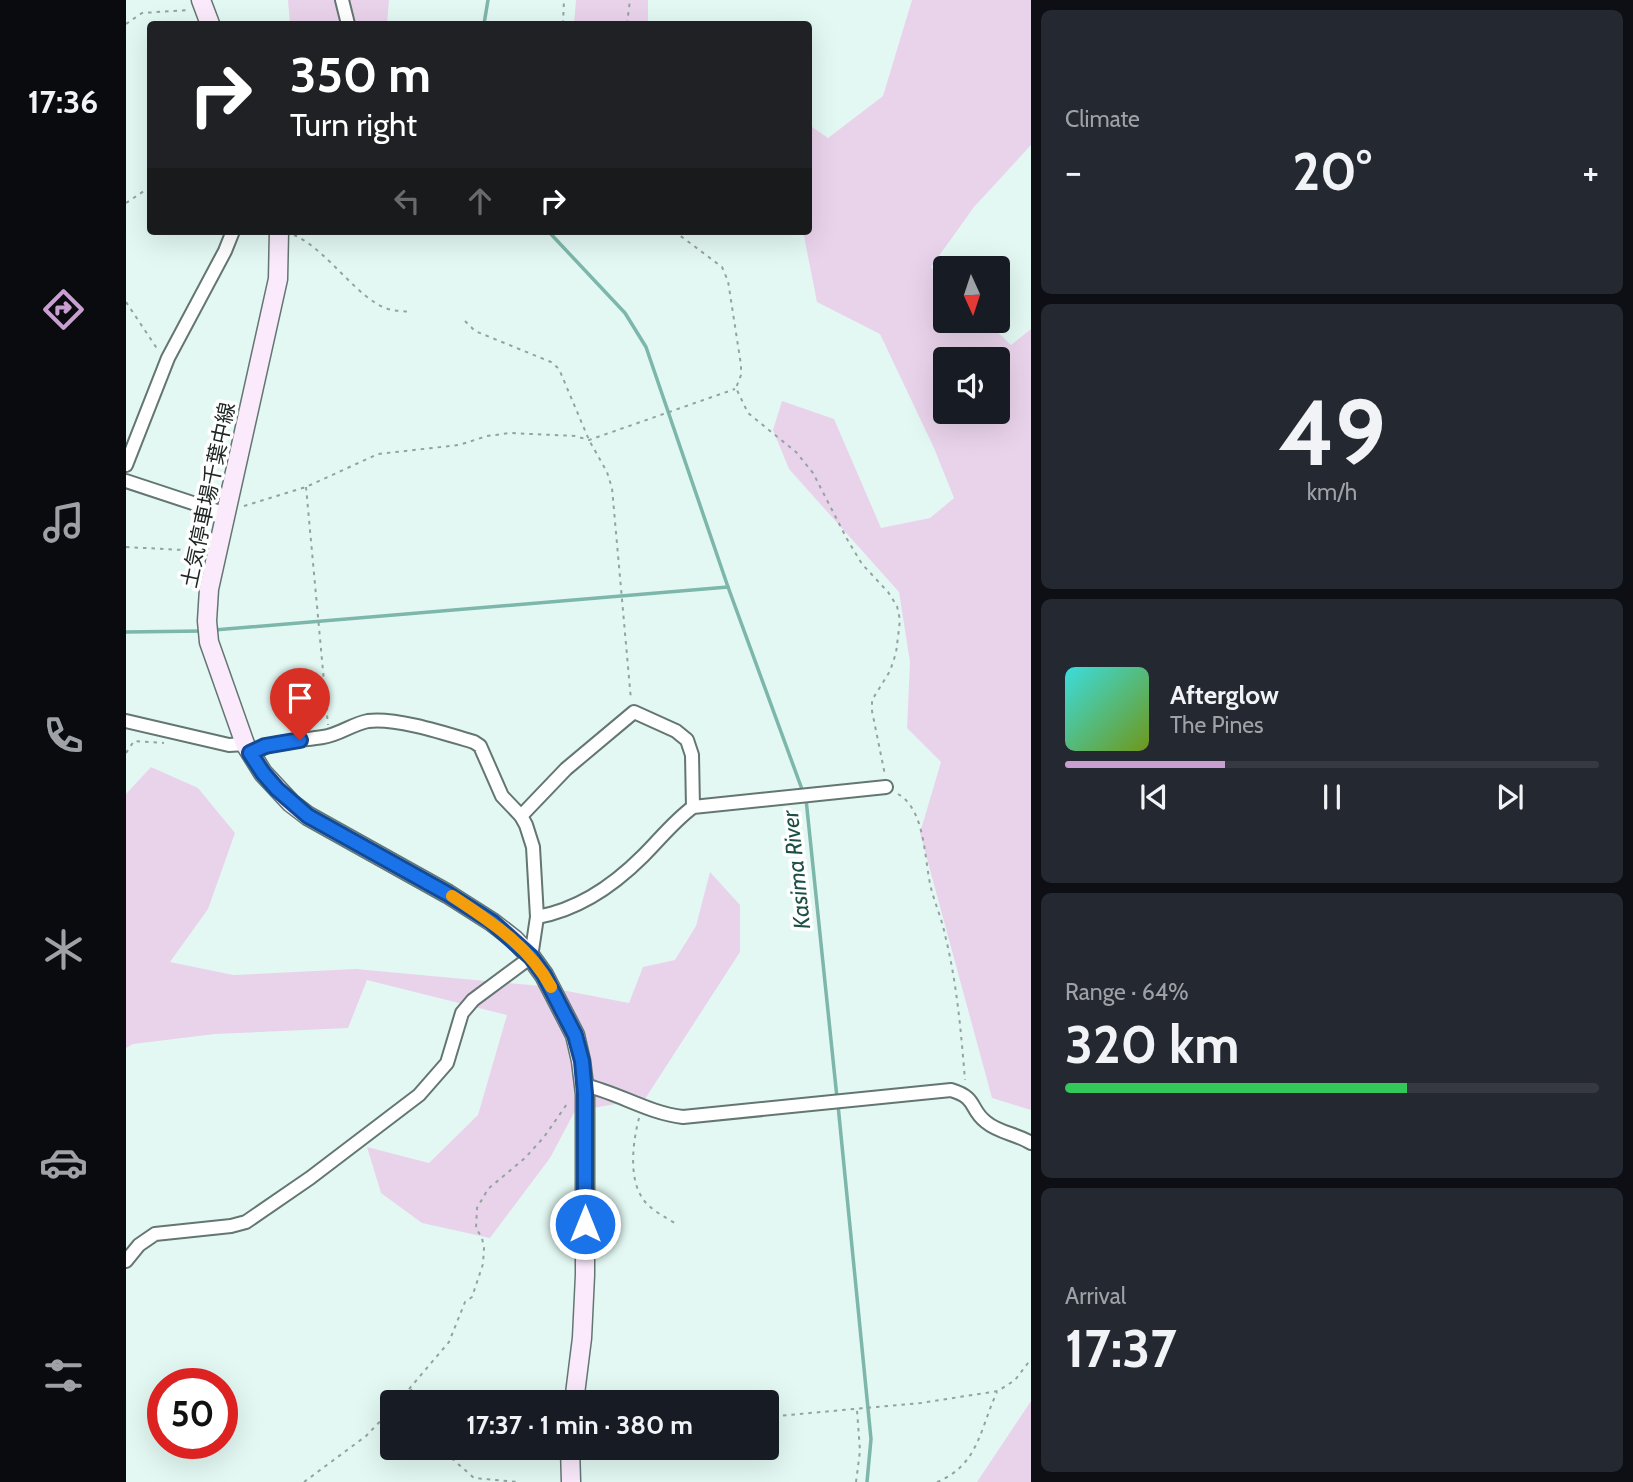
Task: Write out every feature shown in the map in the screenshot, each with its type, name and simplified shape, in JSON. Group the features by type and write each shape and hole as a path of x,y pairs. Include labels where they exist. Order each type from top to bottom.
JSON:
{"main road":[{"name":"土気停車場千葉中線","path":"286,235 209,589 209,642 247,748 277,789 308,816 448,894 492,922 531,957 544,975 575,1035 582,1061 584,1090 585,1275 582,1338 576,1390"},
{"path":"570,1460 571,1482"}],"street":[{"path":"342,0 347,21"},
{"path":"126,465 166,363 231,235"},
{"path":"126,481 226,511"},
{"path":"521,816 566,769 634,712 676,731 687,740 692,755 693,807"},
{"path":"126,721 247,748 329,736 359,723 372,721 429,729 474,742 480,746 502,796 521,816 533,847 537,917 531,957 473,1000 461,1013 447,1063 419,1095 310,1178 246,1222 155,1234 139,1245 126,1261"},
{"path":"537,917 566,909 604,889 642,857 677,818 693,807 886,787"},
{"path":"584,1090 665,1115 683,1117 951,1090 967,1096 985,1122 1031,1143"}],"path":[{"path":"564,0 564,21"},
{"path":"627,21 630,0"},
{"path":"126,24 142,13 205,11"},
{"path":"126,203 147,189"},
{"path":"290,235 315,248 369,297 386,308 410,312"},
{"path":"679,235 722,267 729,281 741,365 736,388 748,414 796,452 813,473 852,548 897,606 900,620 896,653 890,671 872,700 872,711 884,763 886,787 904,798 917,818 958,1001 967,1096"},
{"path":"126,302 166,363"},
{"path":"465,321 475,331 551,362 559,369 589,440 607,472 612,488 634,712"},
{"path":"226,511 306,487 378,454 459,446 488,436 575,436 589,440 736,388"},
{"path":"306,487 329,736"},
{"path":"126,547 146,550 217,551"},
{"path":"411,1388 449,1342 465,1302 472,1297 483,1264 484,1248 476,1228 477,1208 488,1189 524,1158 544,1137 569,1100 584,1090"},
{"path":"642,1107 633,1143 637,1185 643,1200 678,1225"},
{"path":"779,1416 920,1403 998,1391 1015,1380 1031,1359"},
{"path":"937,1482 961,1468 976,1450 988,1411 998,1391"},
{"path":"856,1482 860,1451 857,1409"},
{"path":"304,1482 366,1436 380,1421"},
{"path":"454,1460 474,1478 519,1482"}],"shaded area":[{"path":"288,0 389,0 387,21 290,21"},
{"path":"576,0 648,0 648,21 574,21"},
{"path":"912,0 1031,0 1031,145 974,207 939,256 933,256 931,267 933,333 999,333 1011,345 1031,329 1031,1110 992,1098 920,833 941,762 907,728 910,662 899,592 789,469 773,430 782,401 834,419 881,528 930,518 954,498 934,448 880,334 817,302 804,235 812,235 812,127 828,138 883,96"},
{"path":"151,767 198,788 235,833 208,909 170,962 233,975 356,969 541,986 629,1003 643,967 675,960 696,926 710,872 740,905 740,952 645,1099 575,1111 550,1158 490,1238 422,1223 381,1193 367,1147 429,1163 478,1115 507,1015 367,980 348,1028 215,1034 133,1044 126,1048 126,794"},
{"path":"1031,1401 1031,1482 977,1482"}],"waterway":[{"name":"Kasima River","path":"484,21 488,0"},
{"name":"Kasima River","path":"552,235 625,313 646,347 728,587 803,792"},
{"path":"214,630 728,587"},
{"path":"126,632 203,631"},
{"name":"Kasima River","path":"806,799 837,1098"},
{"name":"Kasima River","path":"838,1105 871,1439 867,1482"}],"slow traffic":[{"path":"452,896 514,939 531,957 551,987"}],"route":[{"path":"300,740 265,746 250,753 277,789 308,816 448,894 492,922 514,939 544,975 575,1035 582,1061 585,1094 585,1224"}]}
